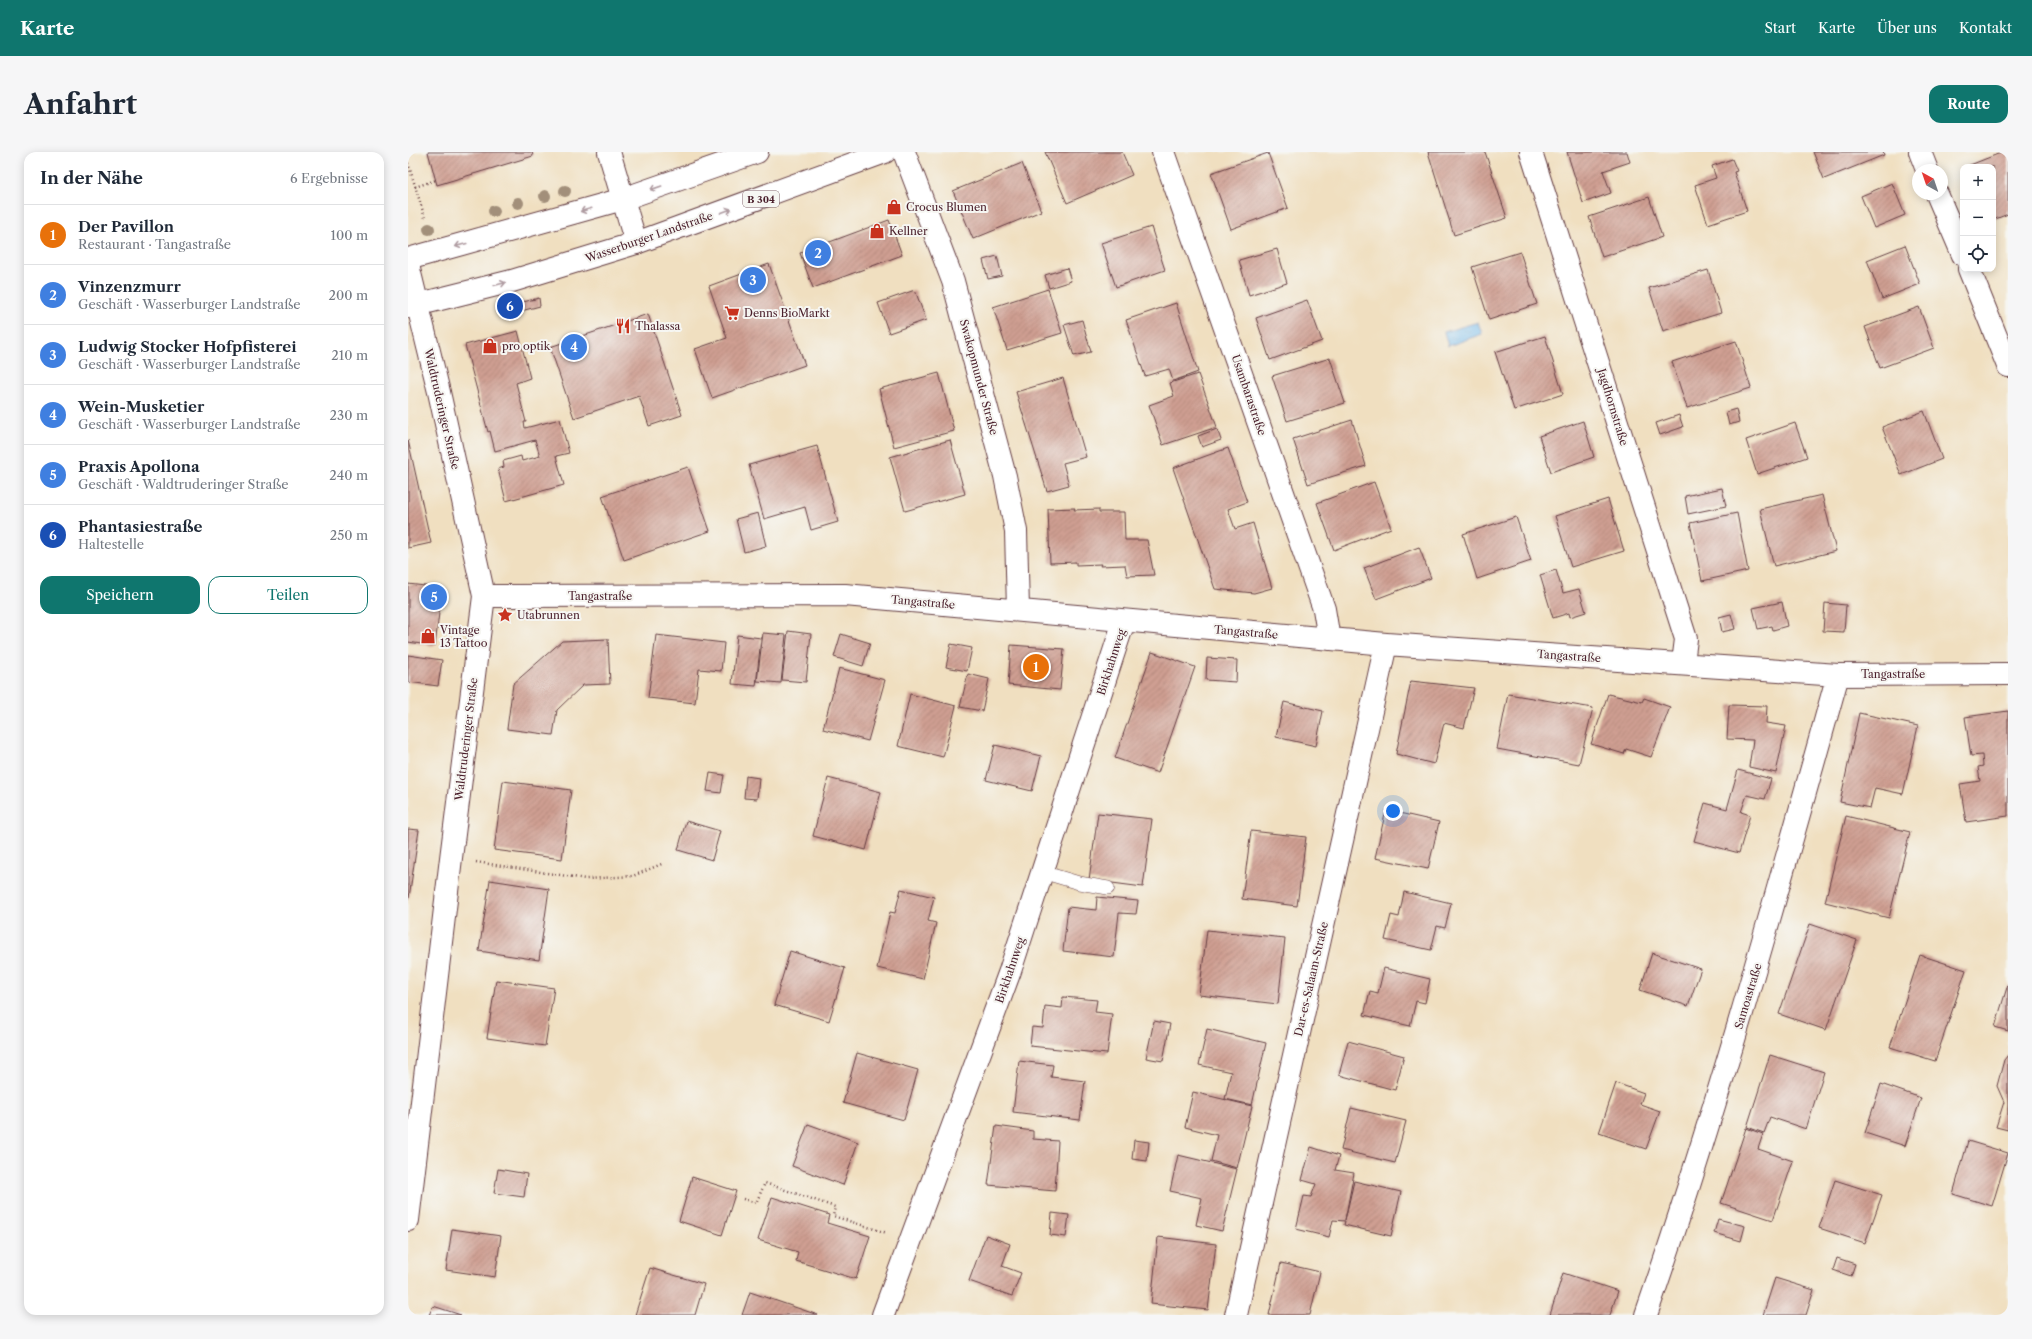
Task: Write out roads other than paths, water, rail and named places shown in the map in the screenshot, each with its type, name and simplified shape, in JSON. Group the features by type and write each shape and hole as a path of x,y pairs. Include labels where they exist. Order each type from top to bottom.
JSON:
{"street":[{"path":"609,152 636,243"},
{"path":"408,259 623,199 757,152"},
{"name":"Wasserburger Landstraße","path":"413,306 512,281 636,243 885,152"},
{"name":"Swakopmunder Straße","path":"904,152 953,281 1005,476 1016,531 1018,610"},
{"name":"Usambarastraße","path":"1163,152 1324,609 1329,639"},
{"name":"Jagdhornstraße","path":"1531,152 1686,639 1683,663"},
{"path":"1920,152 1925,164"},
{"path":"1940,200 1960,249"},
{"name":"Waldtruderinger Straße","path":"408,265 413,306 484,596 408,1220"},
{"path":"1970,272 2008,366"},
{"name":"Tangastraße","path":"484,596 845,595 1386,644 1683,663 1838,675 2008,674"},
{"name":"Birkhahnweg","path":"883,1315 1010,971 1124,621"},
{"name":"Dar-es-Salaam-Straße","path":"1236,1315 1386,644"},
{"name":"Samoastraße","path":"1646,1315 1681,1215 1754,977 1838,675"}],"lane":[{"path":"1042,872 1079,883 1108,888"}],"water":[{"path":"1478,322 1482,334 1448,346 1444,332"}],"place":[{"name":"Crocus Blumen","path":"894,207"},
{"name":"Kellner","path":"877,231"},
{"name":"Vinzenzmurr","path":"818,253"},
{"name":"Ludwig Stocker Hofpfisterei","path":"753,280"},
{"name":"Phantasiestraße","path":"510,306"},
{"name":"Denns BioMarkt","path":"732,313"},
{"name":"Thalassa","path":"623,326"},
{"name":"pro optik","path":"490,346"},
{"name":"Wein-Musketier","path":"574,347"},
{"name":"Praxis Apollona","path":"434,597"},
{"name":"Utabrunnen","path":"505,615"},
{"name":"Vintage 13 Tattoo","path":"428,636"},
{"name":"Der Pavillon","path":"1036,667"}]}
